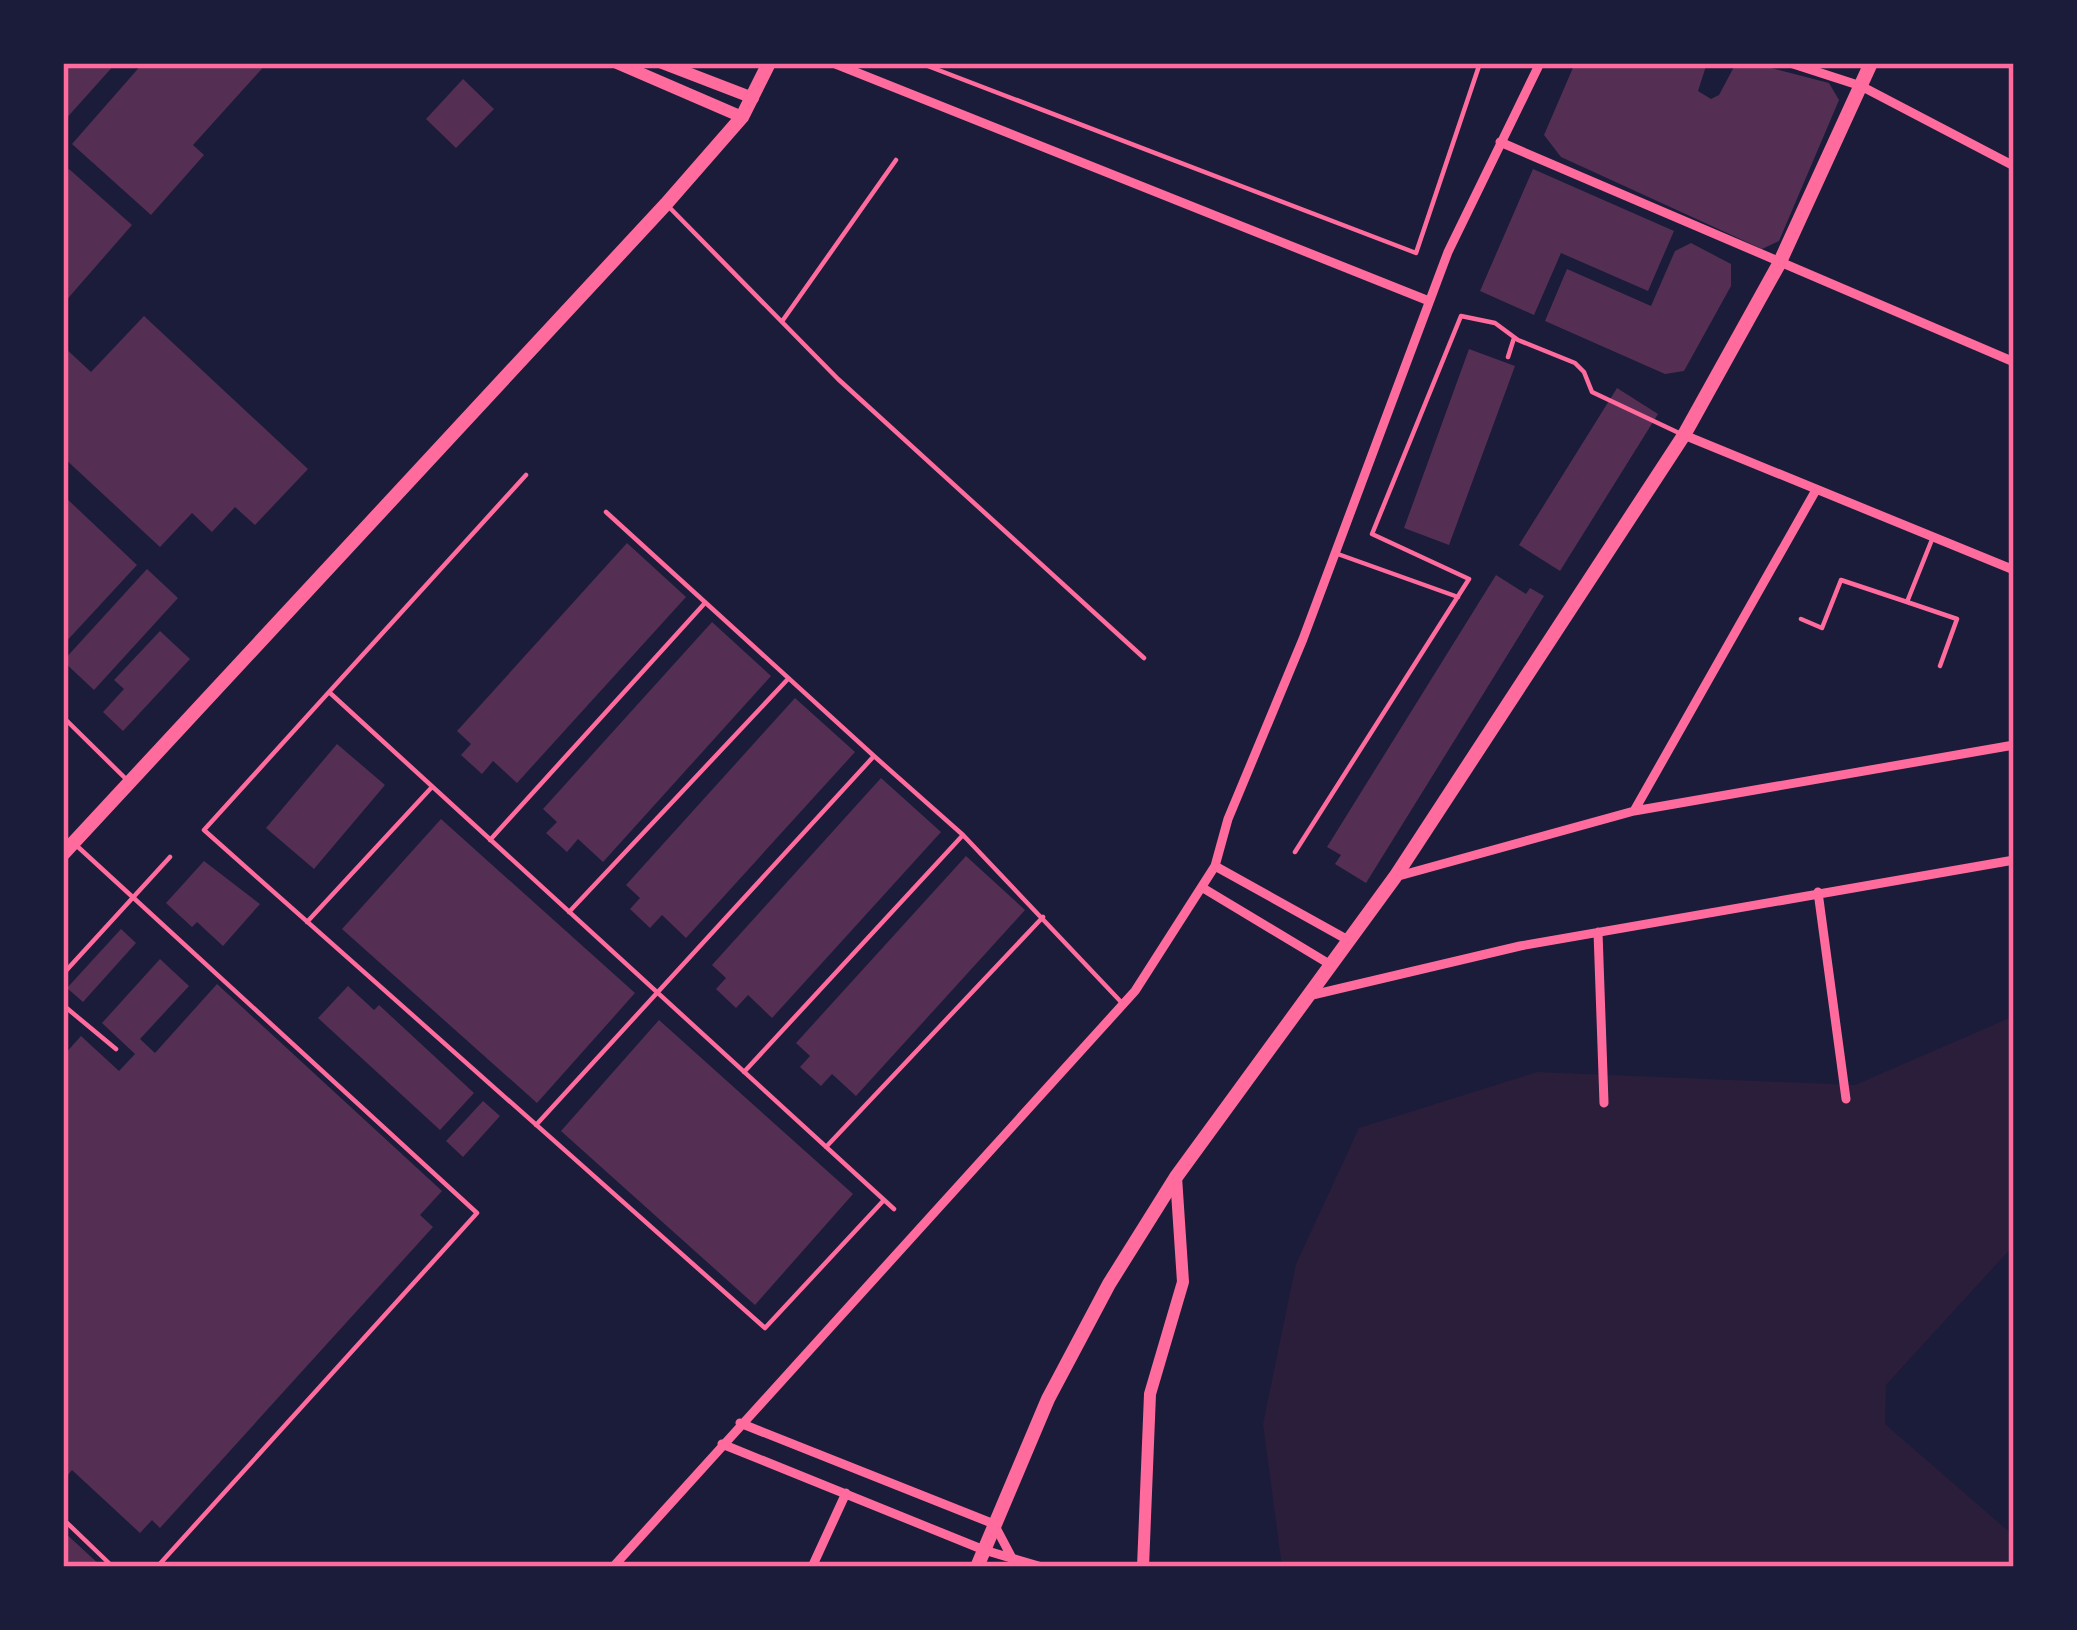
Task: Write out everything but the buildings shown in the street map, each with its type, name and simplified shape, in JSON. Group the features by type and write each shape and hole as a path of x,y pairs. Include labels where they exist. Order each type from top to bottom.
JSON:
{"main road":[{"path":"68,848 666,204 742,117 769,63"},
{"path":"976,1567 1048,1400 1108,1285 1175,1177 1395,877 1684,435 1779,264 1871,63"}],"street":[{"path":"662,63 753,98"},
{"path":"832,63 1429,301"},
{"path":"613,1567 1123,1004 1203,888 1429,301 1540,63"},
{"path":"1790,63 1861,86 2014,166"},
{"path":"626,65 742,117"},
{"path":"1500,142 2014,362"},
{"path":"1684,435 2014,570"},
{"path":"1634,811 1816,490"},
{"path":"1395,877 1634,811 2014,745"},
{"path":"1309,996 1520,946 2014,860"},
{"path":"1215,866 1348,940"},
{"path":"1203,888 1331,965"},
{"path":"1818,892 1846,1099"},
{"path":"1598,932 1604,1103"},
{"path":"1143,1567 1150,1394 1183,1282 1175,1177"},
{"path":"740,1423 994,1524 1012,1558"},
{"path":"722,1444 984,1550 1042,1567"},
{"path":"811,1565 846,1493"}],"lane":[{"path":"920,63 1416,253 1480,63"},
{"path":"784,320 896,160"},
{"path":"666,204 838,380 1144,658"},
{"path":"1294,852 1469,579 1372,534 1461,316 1495,323 1514,338 1574,363 1592,392 1684,435"},
{"path":"1508,357 1514,338"},
{"path":"526,476 204,830 765,1328 884,1200"},
{"path":"606,512 963,835 1123,1004"},
{"path":"1907,602 1933,537"},
{"path":"1335,553 1458,597"},
{"path":"1801,620 1822,628 1841,580 1958,619 1940,667"},
{"path":"490,840 705,602"},
{"path":"569,912 789,678"},
{"path":"329,692 894,1209"},
{"path":"63,717 130,783"},
{"path":"536,1125 874,756"},
{"path":"307,922 432,787"},
{"path":"744,1072 963,835"},
{"path":"68,848 133,896 477,1213 157,1567"},
{"path":"63,974 170,857"},
{"path":"826,1147 1043,916"},
{"path":"63,1005 116,1048"},
{"path":"63,1519 113,1567"}],"shaded area":[{"path":"2014,1016 2014,1245 1886,1385 1885,1424 2014,1536 2014,1567 1282,1567 1263,1424 1296,1264 1359,1128 1537,1072 1855,1085"}]}
